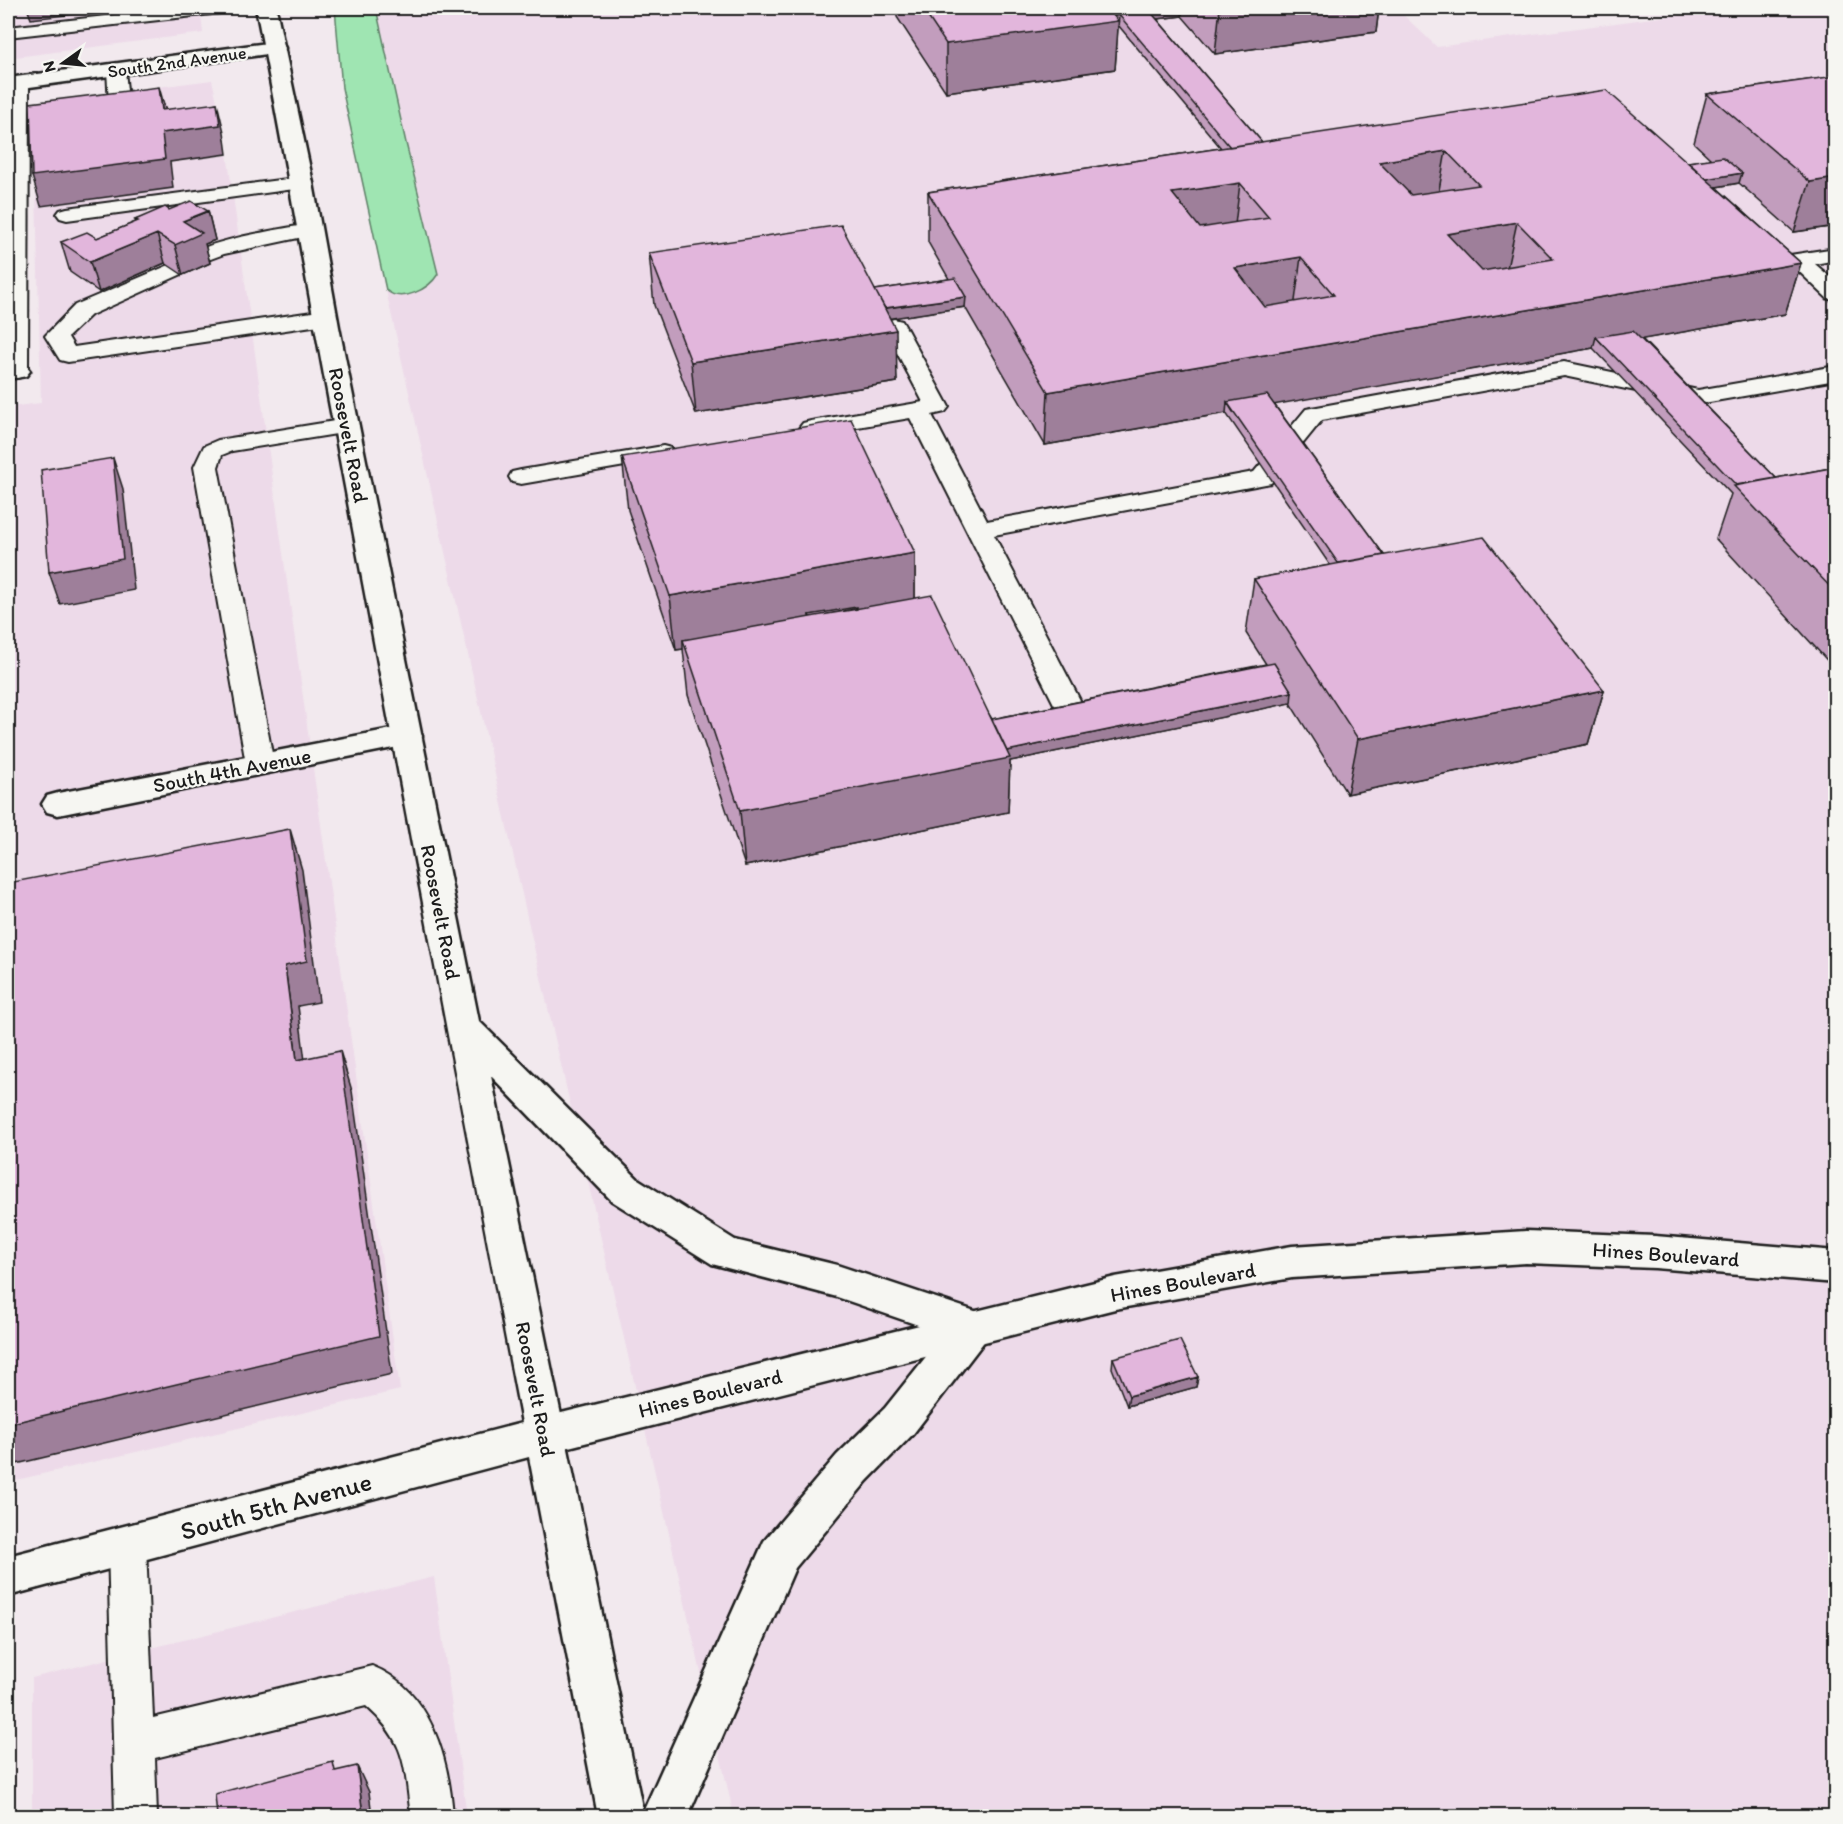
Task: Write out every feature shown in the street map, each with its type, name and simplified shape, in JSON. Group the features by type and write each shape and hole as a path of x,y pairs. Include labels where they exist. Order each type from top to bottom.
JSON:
{"main road":[{"name":"Roosevelt Road","path":"266,8 302,183 463,1026 621,1816"},
{"name":"South 2nd Avenue","path":"14,84 275,48"},
{"name":"South 4th Avenue","path":"58,804 407,736"},
{"path":"463,1026 625,1190 725,1253 837,1281 972,1327 899,1420 852,1468 779,1555 665,1816"},
{"name":"Hines Boulevard","path":"545,1435 1114,1293 1292,1262 1526,1246 1655,1252 1836,1267"},
{"name":"South 5th Avenue","path":"8,1576 545,1435"}],"lane":[{"path":"8,32 221,8"},
{"path":"116,70 120,121"},
{"path":"12,371 14,84"},
{"path":"67,214 127,200 302,183"},
{"path":"200,257 218,249 310,230"},
{"path":"1781,245 1836,294"},
{"path":"1798,260 1836,254"},
{"path":"174,269 83,310 56,336 68,355 326,317"},
{"path":"789,432 937,408 894,326"},
{"path":"979,530 1262,478 1314,414 1564,369 1698,397 1836,373"},
{"path":"918,411 1068,704"},
{"path":"260,764 206,467 212,451 226,445 347,426"},
{"path":"521,477 684,449"},
{"path":"127,1546 136,1816"},
{"path":"134,1743 372,1685 393,1702 414,1731 427,1781 432,1816"}],"shaded area":[{"path":"8,8 200,8 203,33 8,58"},
{"path":"335,8 1396,8 1437,47 1727,8 1835,8 1835,1816 734,1816 536,956 346,113"},
{"path":"212,80 224,132 400,1390 8,1482 8,832 11,831 8,762 8,407 41,403 34,103"},
{"path":"434,1577 467,1816 32,1816 32,1678"}],"green space":[{"path":"335,8 376,8 438,274 428,285 407,295 399,296 386,290 342,88"}],"building":[{"path":"922,8 1107,8 1118,21 946,44"},
{"path":"1107,8 1175,8 1150,11 1262,142 1230,147 1119,15 1114,16"},
{"path":"1836,76 1836,178 1810,182 1707,94"},
{"path":"159,87 162,110 217,103 220,125 162,133 165,159 32,176 30,103"},
{"path":"1606,90 1801,263 1048,392 928,192","holes":["1446,151 1479,185 1411,195 1379,162","1240,183 1269,217 1200,228 1172,193","1517,222 1553,259 1482,271 1447,234","1301,257 1334,295 1265,307 1235,268"]},
{"path":"1723,157 1742,173 1707,179 1688,162"},
{"path":"191,201 208,211 183,221 202,233 175,245 157,234 90,262 61,242 87,232 97,238 165,207 169,210"},
{"path":"841,225 896,330 691,362 649,253"},
{"path":"955,278 966,297 885,308 875,290"},
{"path":"1633,331 1776,478 1736,485 1596,337"},
{"path":"1267,395 1384,555 1338,563 1227,402"},
{"path":"851,419 915,553 670,596 622,457"},
{"path":"113,458 123,559 49,572 41,470"},
{"path":"1836,467 1836,593 1734,486"},
{"path":"1484,537 1604,690 1358,739 1254,579"},
{"path":"932,595 1010,758 740,811 683,640"},
{"path":"857,607 857,609 810,617 809,615"},
{"path":"1274,663 1292,692 1007,751 992,719"},
{"path":"290,829 307,961 285,966 297,1060 340,1051 379,1336 8,1424 8,883"},
{"path":"1180,1340 1198,1377 1129,1396 1113,1358"},
{"path":"333,1762 335,1771 357,1766 363,1816 217,1816 215,1794"}]}
